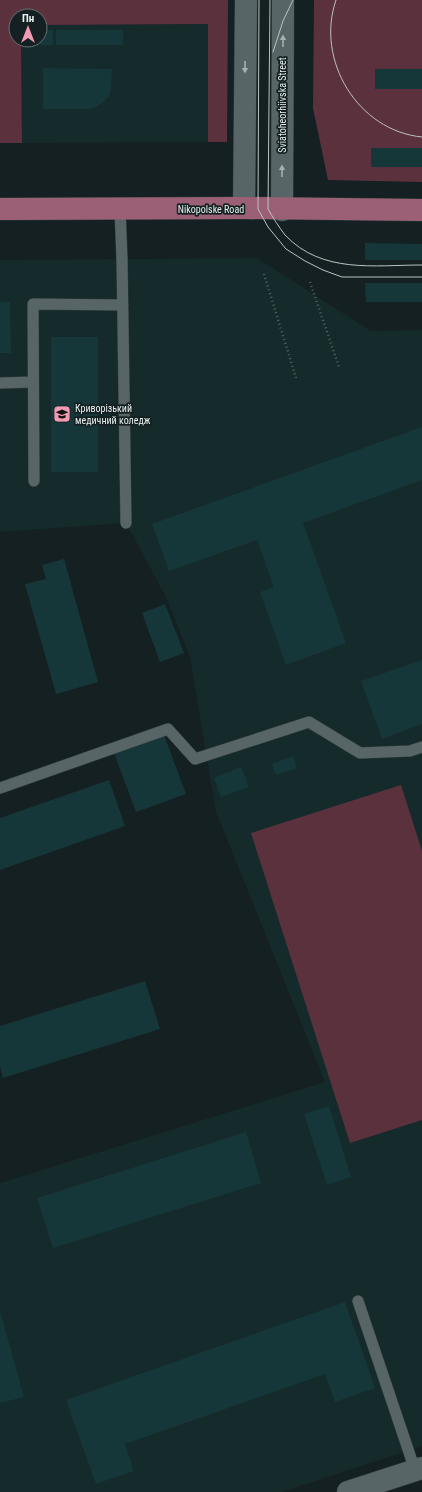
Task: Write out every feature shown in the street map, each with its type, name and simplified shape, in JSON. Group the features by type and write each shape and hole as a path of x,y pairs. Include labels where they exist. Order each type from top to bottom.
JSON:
{"main road":[{"path":"244,208 246,0"},
{"name":"Sviatoheorhiivska Street","path":"282,210 283,0"},
{"name":"Nikopolske Road","path":"0,209 244,208 282,210 422,210"},
{"path":"348,1492 418,1469"}],"lane":[{"path":"120,209 126,523"},
{"path":"34,481 33,304 123,305"},
{"path":"0,383 33,382"},
{"path":"0,788 168,730 195,759 309,722 360,753 410,751 422,747"},
{"path":"358,1301 418,1469"}],"path":[{"path":"264,274 296,378"},
{"path":"310,282 339,367"}],"shaded area":[{"path":"0,0 228,0 227,142 208,142 208,24 48,25 48,8 8,8 8,48 21,48 22,143 0,143"},
{"path":"314,0 422,0 422,182 328,180 313,108"},
{"path":"208,24 208,142 22,143 21,48 48,48 48,25"},
{"path":"257,258 371,331 422,330 422,1446 282,1492 0,1492 0,1183 325,1082 216,812 190,657 166,597 126,523 0,532 0,260"},
{"path":"401,785 422,851 422,1120 350,1143 251,833"}],"building":[{"path":"48,30 53,30 53,45 48,45"},
{"path":"56,30 123,30 123,45 56,45"},
{"path":"43,68 112,69 109,96 94,108 43,109"},
{"path":"375,69 422,69 422,89 375,89"},
{"path":"371,148 422,148 422,167 371,167"},
{"path":"365,243 422,244 422,260 365,260"},
{"path":"365,283 422,283 422,302 366,302"},
{"path":"0,302 10,302 11,353 0,353"},
{"path":"51,337 98,337 98,472 51,472"},
{"path":"422,427 422,480 303,523 346,643 286,665 260,592 274,587 257,540 169,571 152,524"},
{"path":"64,559 98,682 56,694 25,584 46,579 42,565"},
{"path":"165,604 184,653 160,662 142,613"},
{"path":"422,660 422,724 382,739 361,681"},
{"path":"164,735 186,794 136,812 114,753"},
{"path":"293,756 297,768 276,775 272,764"},
{"path":"241,767 249,787 221,797 214,778"},
{"path":"109,780 125,826 0,870 0,818"},
{"path":"145,981 160,1029 3,1078 0,1067 0,1026"},
{"path":"329,1106 351,1177 327,1185 304,1114"},
{"path":"246,1132 261,1183 53,1248 37,1198"},
{"path":"345,1302 375,1388 335,1402 325,1374 125,1444 134,1471 96,1484 66,1400"},
{"path":"0,1311 24,1397 0,1403"}],"tram line":[{"path":"259,0 258,209 268,227 286,249 305,261 342,277 422,277"},
{"path":"270,0 268,209 285,235 300,247 315,256 332,262 349,265 422,265"},
{"path":"273,52 283,21 293,0"},
{"path":"336,0 331,23 332,46 337,68 347,89 361,107 379,122 399,132 422,137"}],"place":[{"name":"Криворізький медичний коледж","path":"62,414"}]}
